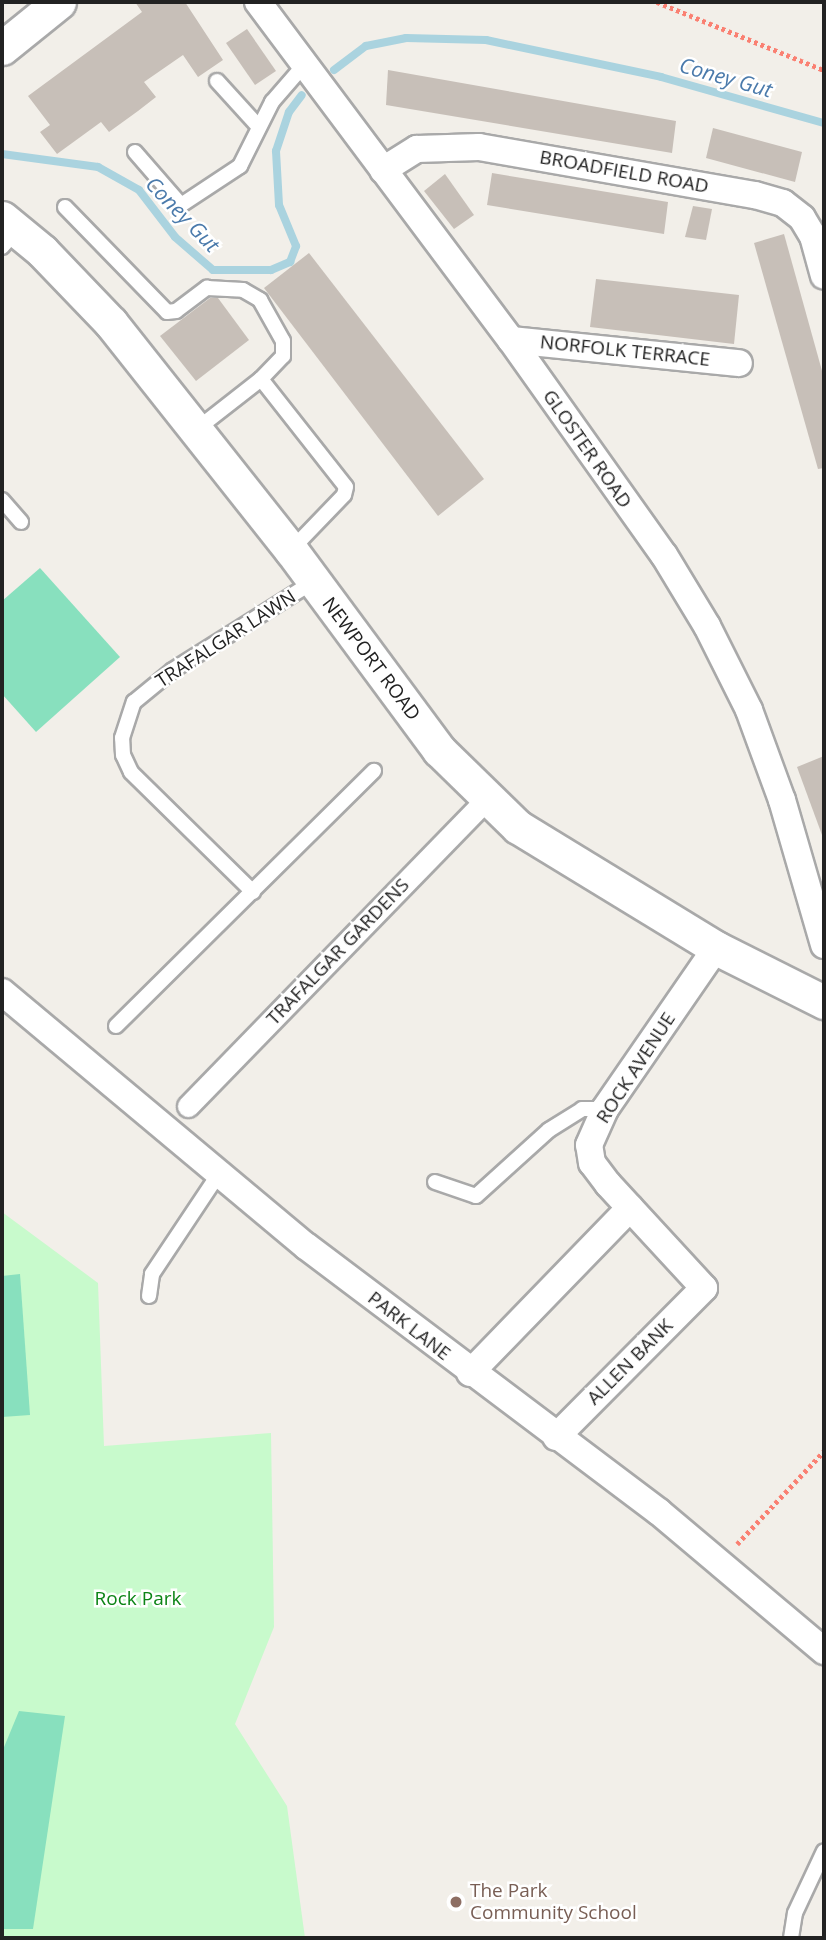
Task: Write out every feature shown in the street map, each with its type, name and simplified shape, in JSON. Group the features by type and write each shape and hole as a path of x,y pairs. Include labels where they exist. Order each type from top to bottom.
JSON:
{"street":[{"path":"2,48 59,2"},
{"name":"GLOSTER ROAD","path":"258,2 511,340 664,555 707,626 749,710 777,787 824,945"},
{"name":"BROADFIELD ROAD","path":"383,170 417,149 479,147 755,195 783,203 802,219 813,236 824,276"},
{"name":"NEWPORT ROAD","path":"7,232 79,287 197,429 291,550 439,750 518,827 716,948 824,1002"},
{"name":"NORFOLK TERRACE","path":"511,340 739,363"},
{"name":"TRAFALGAR GARDENS","path":"188,1106 488,798"},
{"name":"ROCK AVENUE","path":"704,1288 592,1163 589,1145 605,1109 716,948"},
{"name":"PARK LANE","path":"2,992 219,1172 470,1373 659,1512 718,1566 824,1651"},
{"path":"470,1373 630,1208"},
{"name":"ALLEN BANK","path":"556,1437 704,1288"}],"lane":[{"path":"135,152 181,205 240,166 272,102 304,65"},
{"path":"217,81 258,126"},
{"path":"65,207 167,312 176,311 207,288 243,290 260,300 283,341 283,356 261,379 197,429"},
{"path":"261,379 346,487 344,495 291,550"},
{"path":"2,500 21,522"},
{"name":"TRAFALGAR LAWN","path":"253,892 131,772 122,738 134,702 173,670 313,582"},
{"path":"116,1026 374,771"},
{"path":"435,1182 476,1196 549,1130 582,1109 605,1109"},
{"path":"149,1296 152,1274 219,1172"},
{"path":"791,1938 795,1913 824,1851"}],"path":[{"path":"657,2 824,70"},
{"path":"718,1566 824,1451"}],"green space":[{"path":"40,568 120,657 36,732 2,694 2,601"},
{"name":"Rock Park","path":"2,1212 98,1283 104,1446 271,1433 274,1627 235,1724 287,1806 305,1938 2,1938"},
{"path":"20,1274 30,1415 2,1417 2,1276"},
{"path":"19,1711 65,1716 33,1929 2,1929 2,1752"}],"building":[{"path":"135,2 185,2 223,60 198,77 183,55 144,82 156,97 109,132 101,122 57,154 40,132 50,125 28,96 142,12"},
{"path":"247,29 276,71 255,85 226,43"},
{"path":"388,70 676,121 672,153 386,105"},
{"path":"713,128 802,152 795,182 706,158"},
{"path":"492,173 668,202 664,234 487,205"},
{"path":"445,174 474,215 454,229 424,191"},
{"path":"693,206 712,209 706,240 685,237"},
{"path":"784,234 824,378 824,468 818,469 754,243"},
{"path":"309,253 484,479 438,516 264,288"},
{"path":"596,279 739,295 734,344 590,327"},
{"path":"210,298 218,298 249,340 196,381 160,336"},
{"path":"824,756 824,835 822,835 797,767"}],"waterway":[{"name":"Coney Gut","path":"334,70 366,46 406,38 486,40 661,77 824,123"},
{"name":"Coney Gut","path":"2,154 98,167 139,190 175,237 213,270 271,270 290,262 296,246 279,205 276,151 289,112 302,95"}],"place":[{"name":"The Park Community School","path":"456,1902"}]}
